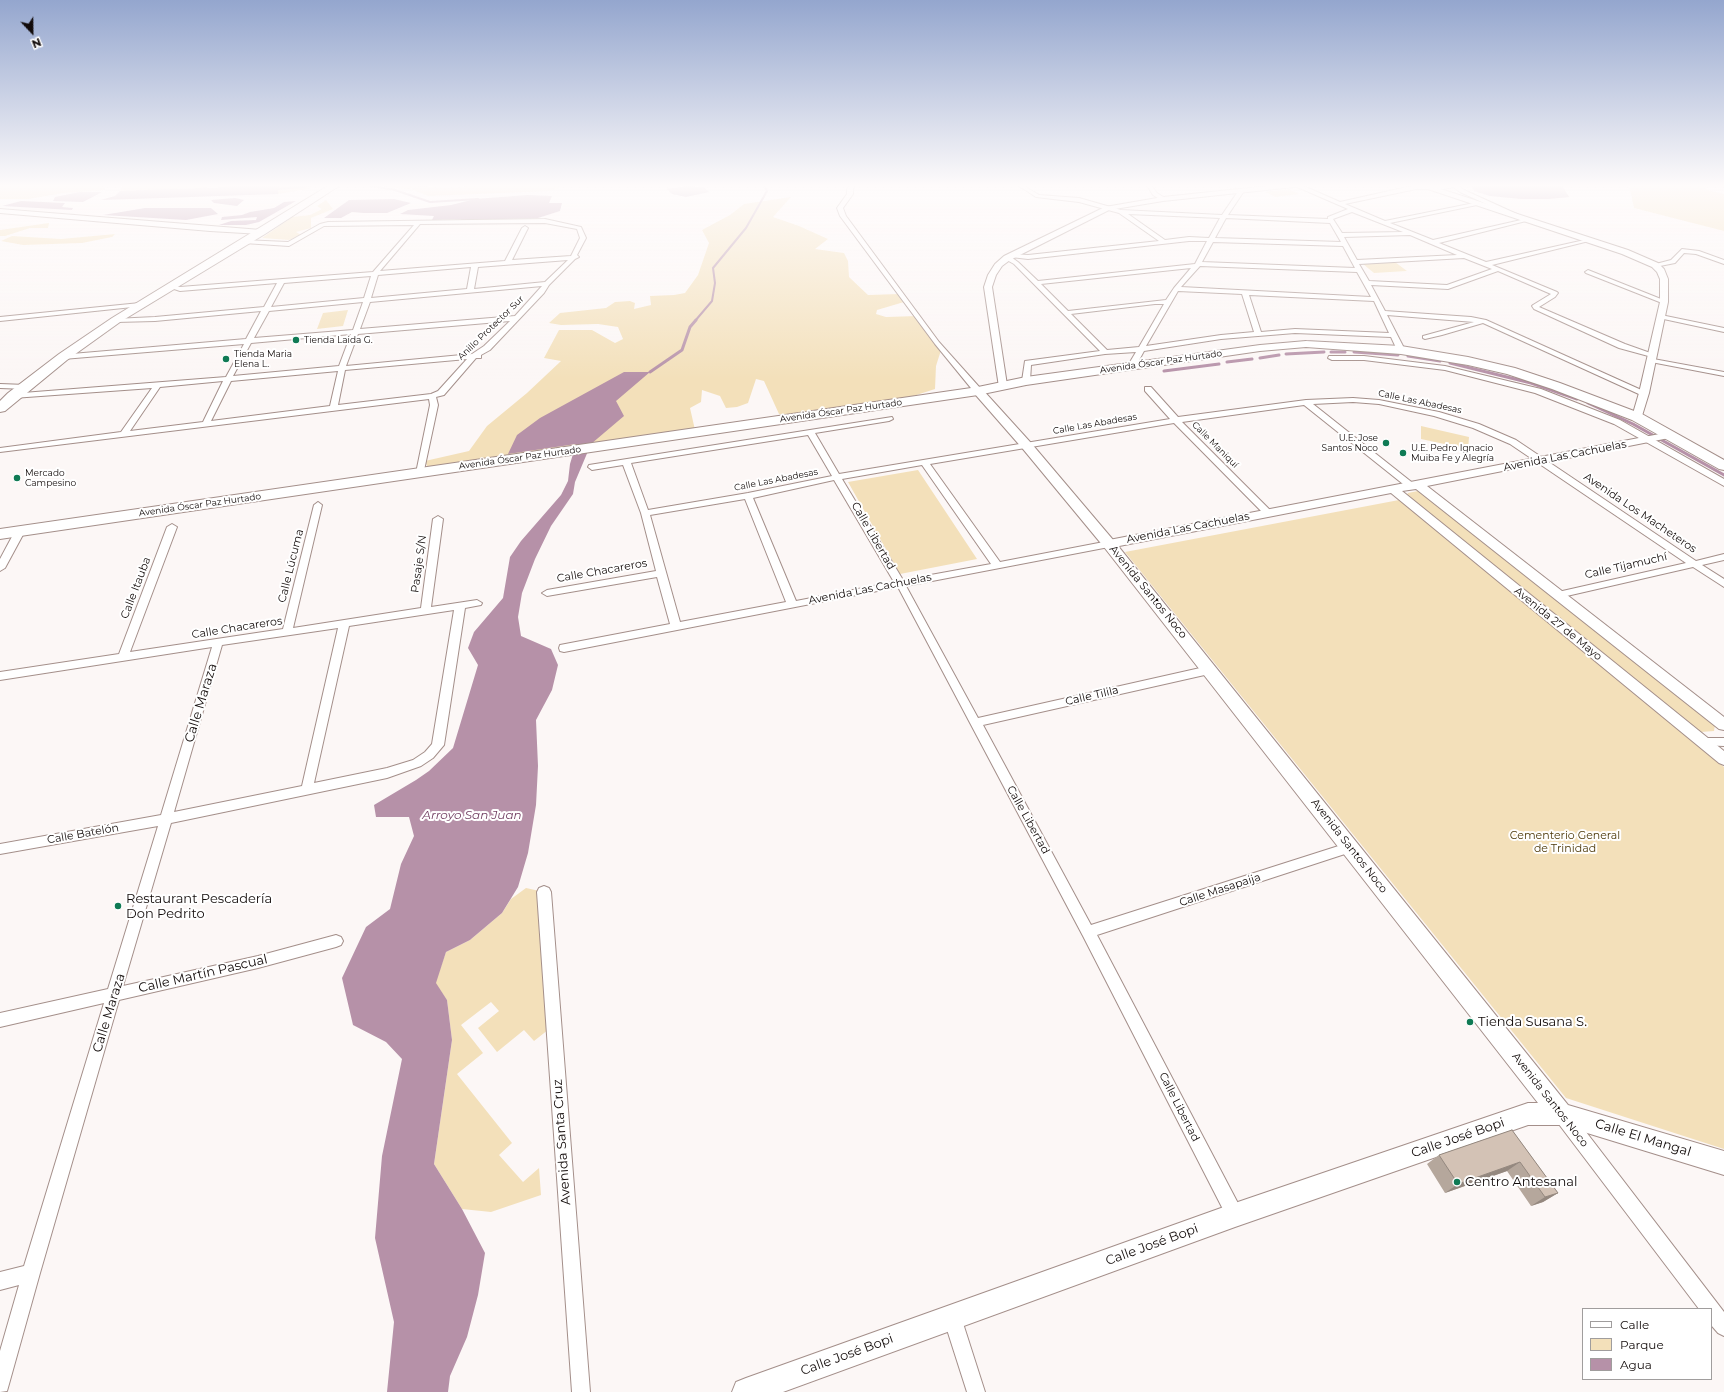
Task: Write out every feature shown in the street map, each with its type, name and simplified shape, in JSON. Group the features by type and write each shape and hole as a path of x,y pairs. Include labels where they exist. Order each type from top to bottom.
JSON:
{"highway":[{"path":"0,408 63,357 116,320 231,249"}],"main road":[{"name":"Avenida Óscar Paz Hurtado","path":"0,534 978,391 1002,385 1135,364 1287,345 1323,344 1401,350 1468,361 1512,371 1571,391 1637,418 1659,437 1724,466"},
{"name":"Avenida Santos Noco","path":"978,391 1027,446 1109,544 1351,847 1561,1114"},
{"name":"Calle José Bopi","path":"746,1392 1235,1215 1528,1114 1561,1114"},
{"name":"Calle El Mangal","path":"1561,1114 1724,1163"}],"street":[{"path":"333,408 342,368 367,300 375,273 396,249"},
{"path":"508,262 515,249"},
{"name":"Anillo Protector Sur","path":"432,396 441,393 474,356 487,348 563,269 573,257 577,249"},
{"path":"867,249 937,343 978,391"},
{"path":"1002,385 988,286 992,275 999,264 1026,249"},
{"path":"1010,257 1028,257 1096,249"},
{"path":"1135,364 1140,350 1176,289 1197,265 1207,249"},
{"path":"1347,249 1376,299 1401,350"},
{"path":"1450,249 1555,293 1553,296 1535,306 1536,308 1622,346 1652,357 1724,374"},
{"path":"1487,264 1550,249"},
{"path":"1615,249 1655,265 1661,271 1664,279 1664,302 1637,418"},
{"path":"1655,265 1673,262 1682,251 1697,252 1724,262"},
{"path":"1355,262 1466,256"},
{"path":"170,286 180,289 196,288 581,257"},
{"path":"1010,257 1105,352"},
{"path":"470,291 475,265"},
{"path":"1036,283 1197,265 1359,270"},
{"path":"1367,283 1448,287 1499,269"},
{"path":"1588,272 1664,302"},
{"path":"206,424 228,379 282,280"},
{"path":"116,320 155,319 547,284"},
{"path":"1176,289 1376,299"},
{"path":"1245,293 1258,334"},
{"path":"1066,313 1155,302 1168,302"},
{"path":"0,319 140,305"},
{"path":"1382,313 1484,321 1644,393"},
{"path":"1661,317 1724,330"},
{"path":"63,357 516,318"},
{"path":"1425,337 1484,321"},
{"path":"1026,381 1028,363 1105,352 1140,350 1258,334 1325,331 1394,335"},
{"path":"13,396 228,379 484,355"},
{"path":"1332,358 1364,358 1445,368 1502,381 1578,406 1659,437 1724,483"},
{"path":"123,435 158,385"},
{"path":"0,386 26,387"},
{"name":"Calle Maniquí","path":"1148,389 1176,420 1268,513"},
{"path":"0,450 432,396 434,405 420,473"},
{"name":"Calle Las Abadesas","path":"645,513 748,496 838,477 1176,420 1306,402 1353,400 1379,402 1436,414 1495,433 1513,442 1542,461"},
{"name":"Avenida 27 de Mayo","path":"1306,402 1558,595 1724,725"},
{"path":"592,467 889,419"},
{"name":"Calle Libertad","path":"810,432 900,583 1088,932 1235,1215"},
{"name":"Avenida Las Cachuelas","path":"564,648 1542,461 1659,437"},
{"name":"Avenida Los Macheteros","path":"1542,461 1724,584"},
{"path":"626,462 645,513 676,627"},
{"path":"925,463 996,565"},
{"name":"Avenida 27 de Mayo","path":"1393,489 1724,759"},
{"path":"748,496 792,604"},
{"name":"Calle Lúcuma","path":"287,632 318,505"},
{"name":"Pasaje S/N","path":"425,612 438,520"},
{"name":"Calle Itauba","path":"123,658 172,527"},
{"path":"0,568 20,531"},
{"name":"Calle Tijamuchí","path":"1558,595 1692,563 1724,557"},
{"name":"Calle Chacareros","path":"546,593 661,573"},
{"name":"Calle Chacareros","path":"0,676 477,603"},
{"name":"Calle Batelón","path":"0,849 166,819 387,773 417,763 429,755 438,745 460,606"},
{"path":"307,789 344,624"},
{"name":"Calle Maraza","path":"0,1384 31,1273 218,643"},
{"name":"Calle Tilila","path":"975,722 1209,670"},
{"path":"1703,742 1724,742"},
{"name":"Calle Masapaija","path":"1088,932 1351,847"},
{"name":"Avenida Santa Cruz","path":"544,892 580,1392"},
{"name":"Calle Martín Pascual","path":"0,1020 258,962 336,941"},
{"name":"Avenida Santos Noco","path":"1561,1114 1710,1308"},
{"path":"0,1281 31,1273"},
{"name":"Avenida Santos Noco","path":"1712,1310 1724,1327"},
{"path":"952,1317 976,1392"}],"green space":[{"path":"707,249 815,249 844,253 848,261 849,277 868,295 899,294 904,302 877,310 876,314 886,317 917,316 930,328 942,347 936,366 935,389 901,400 792,415 779,414 764,381 756,379 748,403 737,407 726,408 720,396 702,390 701,402 690,408 695,430 429,470 425,461 469,451 487,426 527,393 561,361 544,358 559,330 592,330 615,343 623,339 618,327 598,324 561,325 549,323 560,313 606,308 615,302 630,301 635,303 634,309 651,305 650,296 685,293 698,275"},
{"path":"1395,262 1407,271 1374,273 1363,264"},
{"path":"348,310 343,326 317,329 323,313"},
{"path":"1421,426 1469,437 1468,449 1421,439"},
{"path":"918,470 977,559 900,574 848,482"},
{"path":"1418,491 1423,493 1715,725 1714,731 1701,732 1691,727 1406,496 1408,493"},
{"name":"Cementerio General de Trinidad","path":"1399,500 1724,767 1724,1149 1566,1098 1125,552"},
{"path":"526,888 544,892 553,1026 534,1041 524,1030 497,1052 478,1028 499,1011 491,1002 461,1025 483,1053 457,1074 512,1143 499,1155 523,1182 539,1168 541,1195 491,1212 462,1209 434,1164 452,1040 447,1000 435,983 446,952 470,940 502,913 511,899"}],"water":[{"name":"Arroyo San Juan","path":"624,372 650,372 616,401 624,416 591,444 575,482 573,494 551,526 535,559 522,593 518,617 521,636 551,649 558,665 552,690 536,720 538,766 536,805 528,853 518,887 502,913 470,940 446,952 436,983 447,1000 452,1040 434,1164 462,1209 485,1253 478,1295 467,1337 450,1376 448,1392 387,1392 394,1322 375,1238 382,1156 402,1059 386,1042 353,1025 342,978 366,927 390,909 401,864 414,836 409,817 376,817 374,805 429,771 453,748 478,665 468,648 474,632 503,598 510,557 521,541 561,495 568,481 570,464 576,444 508,454 517,435 540,418"}],"building":[{"path":"1512,1130 1558,1193 1545,1197 1520,1162 1458,1184 1439,1155"}],"waterway":[{"name":"Arroyo San Juan","path":"695,321 712,301 715,283 713,268 729,249"},
{"name":"Arroyo San Juan","path":"650,372 682,350 690,327 696,320"},
{"path":"1286,354 1324,352"},
{"path":"1331,352 1345,352"},
{"path":"1354,352 1398,355"},
{"path":"1260,358 1279,355"},
{"path":"1408,356 1440,361"},
{"path":"1227,362 1252,359"},
{"path":"1450,363 1531,383 1577,399"},
{"path":"1164,371 1219,364"},
{"path":"1588,403 1633,424 1724,475"}],"place":[{"name":"Tienda Laida G.","path":"296,340"},
{"name":"Tienda Maria Elena L.","path":"226,359"},
{"name":"U.E. Jose Santos Noco","path":"1386,443"},
{"name":"U.E. Pedro Ignacio Muiba Fe y Alegría","path":"1403,453"},
{"name":"Mercado Campesino","path":"17,478"},
{"name":"Restaurant Pescadería Don Pedrito","path":"118,906"},
{"name":"Tienda Susana S.","path":"1470,1022"},
{"name":"Centro Antesanal","path":"1457,1182"}]}
